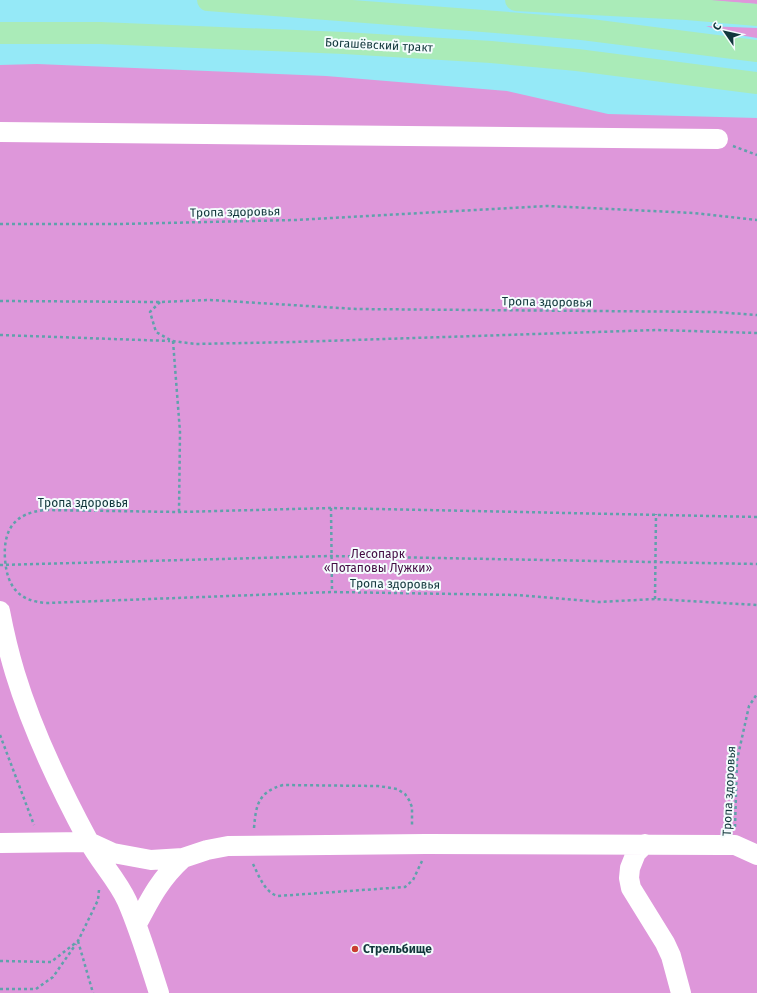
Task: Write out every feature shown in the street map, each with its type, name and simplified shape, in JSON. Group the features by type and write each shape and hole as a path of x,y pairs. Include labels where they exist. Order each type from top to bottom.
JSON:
{"main road":[{"path":"208,0 574,29 757,51"},
{"path":"516,0 757,15"},
{"name":"Богашёвский тракт","path":"0,32 100,33 344,42 491,52 592,62 757,83"}],"street":[{"path":"0,132 718,139"},
{"path":"0,611 15,674 30,716 48,759 89,842 126,899 137,924 159,993"},
{"path":"0,843 89,842 112,853 137,859 151,860 183,858 207,850 228,846 735,845 757,855"},
{"path":"645,844 636,853 630,868 629,878 631,888 665,942 671,956 681,993"},
{"path":"137,924 156,889 169,871 183,858"}],"path":[{"path":"718,139 757,155"},
{"name":"Тропа здоровья","path":"0,224 120,224 295,220 547,206 694,213 757,220"},
{"name":"Тропа здоровья","path":"0,301 160,302 210,300 356,309 715,312 757,315"},
{"path":"160,302 150,312 156,332 172,341"},
{"path":"0,335 172,341 196,344 657,330 757,333"},
{"path":"172,341 180,432 180,512"},
{"path":"331,508 332,592"},
{"name":"Тропа здоровья","path":"757,517 331,508 180,512 45,510 32,512 21,516 12,525 7,535 5,547 8,578 14,589 23,598 34,602 46,603 332,592 518,595 599,602 655,599 757,605"},
{"path":"655,599 656,514"},
{"path":"0,565 331,556 757,564"},
{"name":"Тропа здоровья","path":"735,845 737,760 749,706 757,694"},
{"path":"0,735 40,842"},
{"path":"283,786 378,786 397,789 405,794 409,800 412,807 418,845 424,855 416,875 405,887 278,896 273,895 269,891 260,878 252,858 252,846 256,812 259,801 265,793 273,788 283,786"},
{"path":"0,989 36,989 53,977 78,941 98,900 102,863"},
{"path":"0,961 51,962 78,941"},
{"path":"78,941 93,993"}],"green space":[{"path":"699,0 757,0 757,4"},
{"path":"706,26 757,28 757,38 727,33"},
{"name":"Лесопарк «Потаповы Лужки»","path":"37,64 326,76 507,91 608,114 757,118 757,993 0,993 0,65"}],"place":[{"name":"Стрельбище","path":"355,949"}]}
